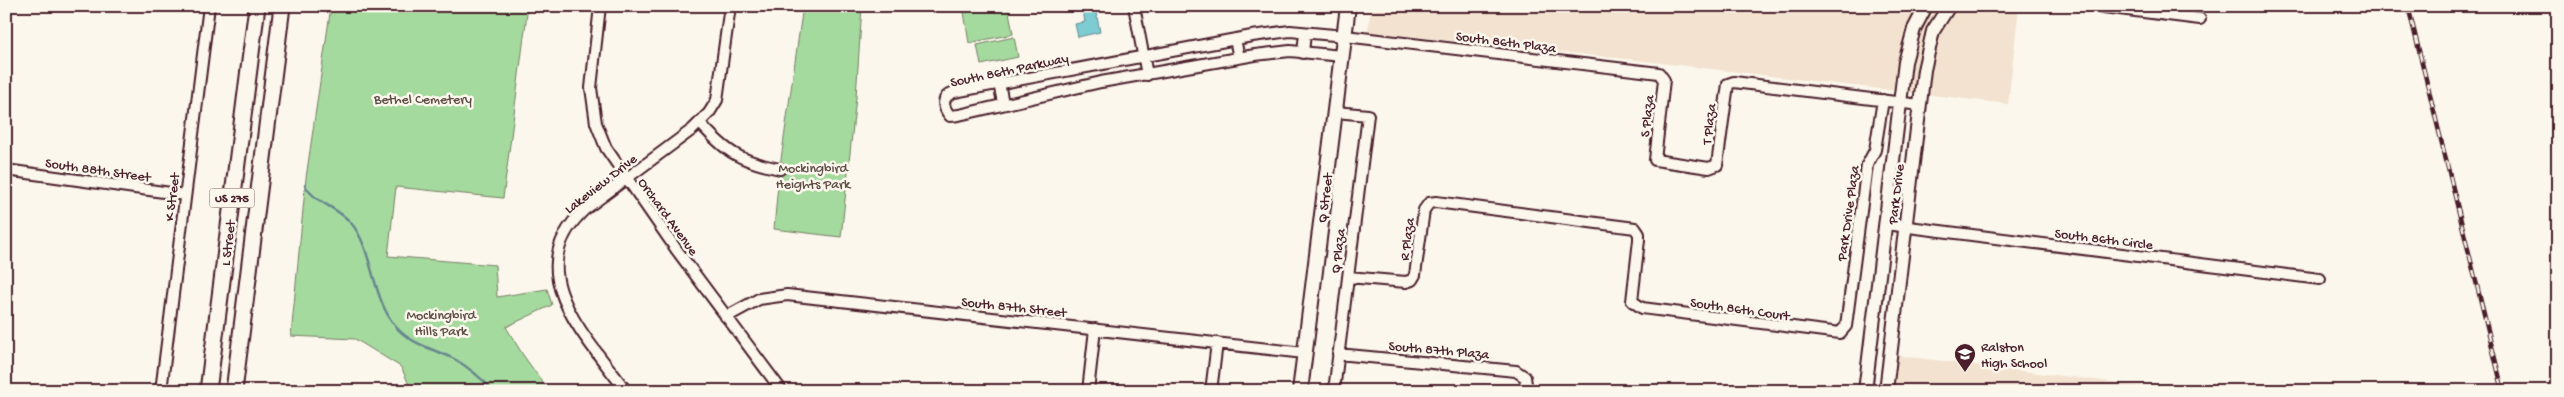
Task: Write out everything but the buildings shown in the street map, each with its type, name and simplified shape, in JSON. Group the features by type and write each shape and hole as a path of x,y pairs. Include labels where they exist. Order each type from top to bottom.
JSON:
{"main road":[{"name":"L Street","path":"208,391 257,6"},
{"name":"L Street","path":"234,391 282,6"},
{"name":"Q Street","path":"1300,391 1348,6"}],"street":[{"name":"K Street","path":"161,391 209,6"},
{"name":"Orchard Avenue","path":"600,6 592,72 592,111 606,148 626,179 782,391"},
{"name":"Lakeview Drive","path":"626,391 564,305 557,271 560,243 569,225 584,210 700,123 709,114 720,89 730,6"},
{"path":"1134,6 1146,75"},
{"name":"Park Drive","path":"1865,391 1900,102 1909,44 1926,6"},
{"name":"Park Drive","path":"1886,391 1920,105 1930,42 1938,22 1949,6"},
{"path":"2095,6 2200,19"},
{"name":"South 86th Parkway","path":"1342,56 1290,51 1101,82 950,116 944,108 944,100 947,95 954,92 1235,39 1290,31 1344,36"},
{"path":"1303,53 1305,33"},
{"name":"South 86th Plaza","path":"1344,36 1659,73 1663,76"},
{"path":"1235,39 1239,58"},
{"path":"1095,65 1101,82"},
{"name":"S Plaza","path":"1663,76 1655,160 1662,163 1716,168"},
{"name":"T Plaza","path":"1716,168 1728,84 1734,82 1883,100"},
{"path":"999,83 1003,103"},
{"path":"1883,100 1920,105"},
{"name":"Park Drive Plaza","path":"1843,331 1846,326 1867,164 1875,150 1883,100"},
{"name":"Q Plaza","path":"1334,391 1368,115 1335,112"},
{"path":"700,123 719,144 734,156 752,164 780,169"},
{"name":"South 88th Street","path":"6,170 185,195"},
{"name":"R Plaza","path":"1348,277 1406,282 1412,280 1415,275 1424,210 1429,203 1436,202 1592,221 1631,227 1637,230 1639,240 1633,304"},
{"name":"South 86th Circle","path":"1885,224 2320,279"},
{"name":"South 87th Street","path":"726,317 759,299 787,295 1304,353"},
{"name":"South 86th Court","path":"1633,304 1642,308 1715,319 1837,334 1843,331"},
{"path":"1088,391 1095,329"},
{"path":"1212,391 1217,343"},
{"name":"South 87th Plaza","path":"1338,354 1516,370 1525,377 1528,388"}],"shaded area":[{"path":"1371,6 2019,6 2008,104 1627,59 1368,32"},
{"name":"Ralston High School","path":"1890,353 1902,356 2183,391 1886,391"}],"green space":[{"path":"331,6 528,6 503,198 396,187 388,256 495,265 497,297 547,289 552,305 506,327 523,355 549,391 412,391 401,367 355,339 291,336 306,178"},
{"name":"Mockingbird Heights Park","path":"803,6 862,6 856,97 841,237 774,229 779,173"},
{"path":"963,6 1008,6 1013,34 969,43"},
{"path":"1014,37 1018,57 981,65 977,45"}],"water":[{"path":"1082,6 1095,6 1100,32 1078,37 1075,24 1085,22"}],"waterway":[{"path":"305,185 320,201 346,218 358,233 382,302 396,327 416,342 461,363 494,391"}],"railway":[{"path":"2408,6 2503,391"}],"place":[{"name":"Ralston High School","path":"1965,373"}],"park label":[{"name":"Bethel Cemetery","path":"423,98"},
{"name":"Mockingbird Hills Park","path":"441,322"}]}
